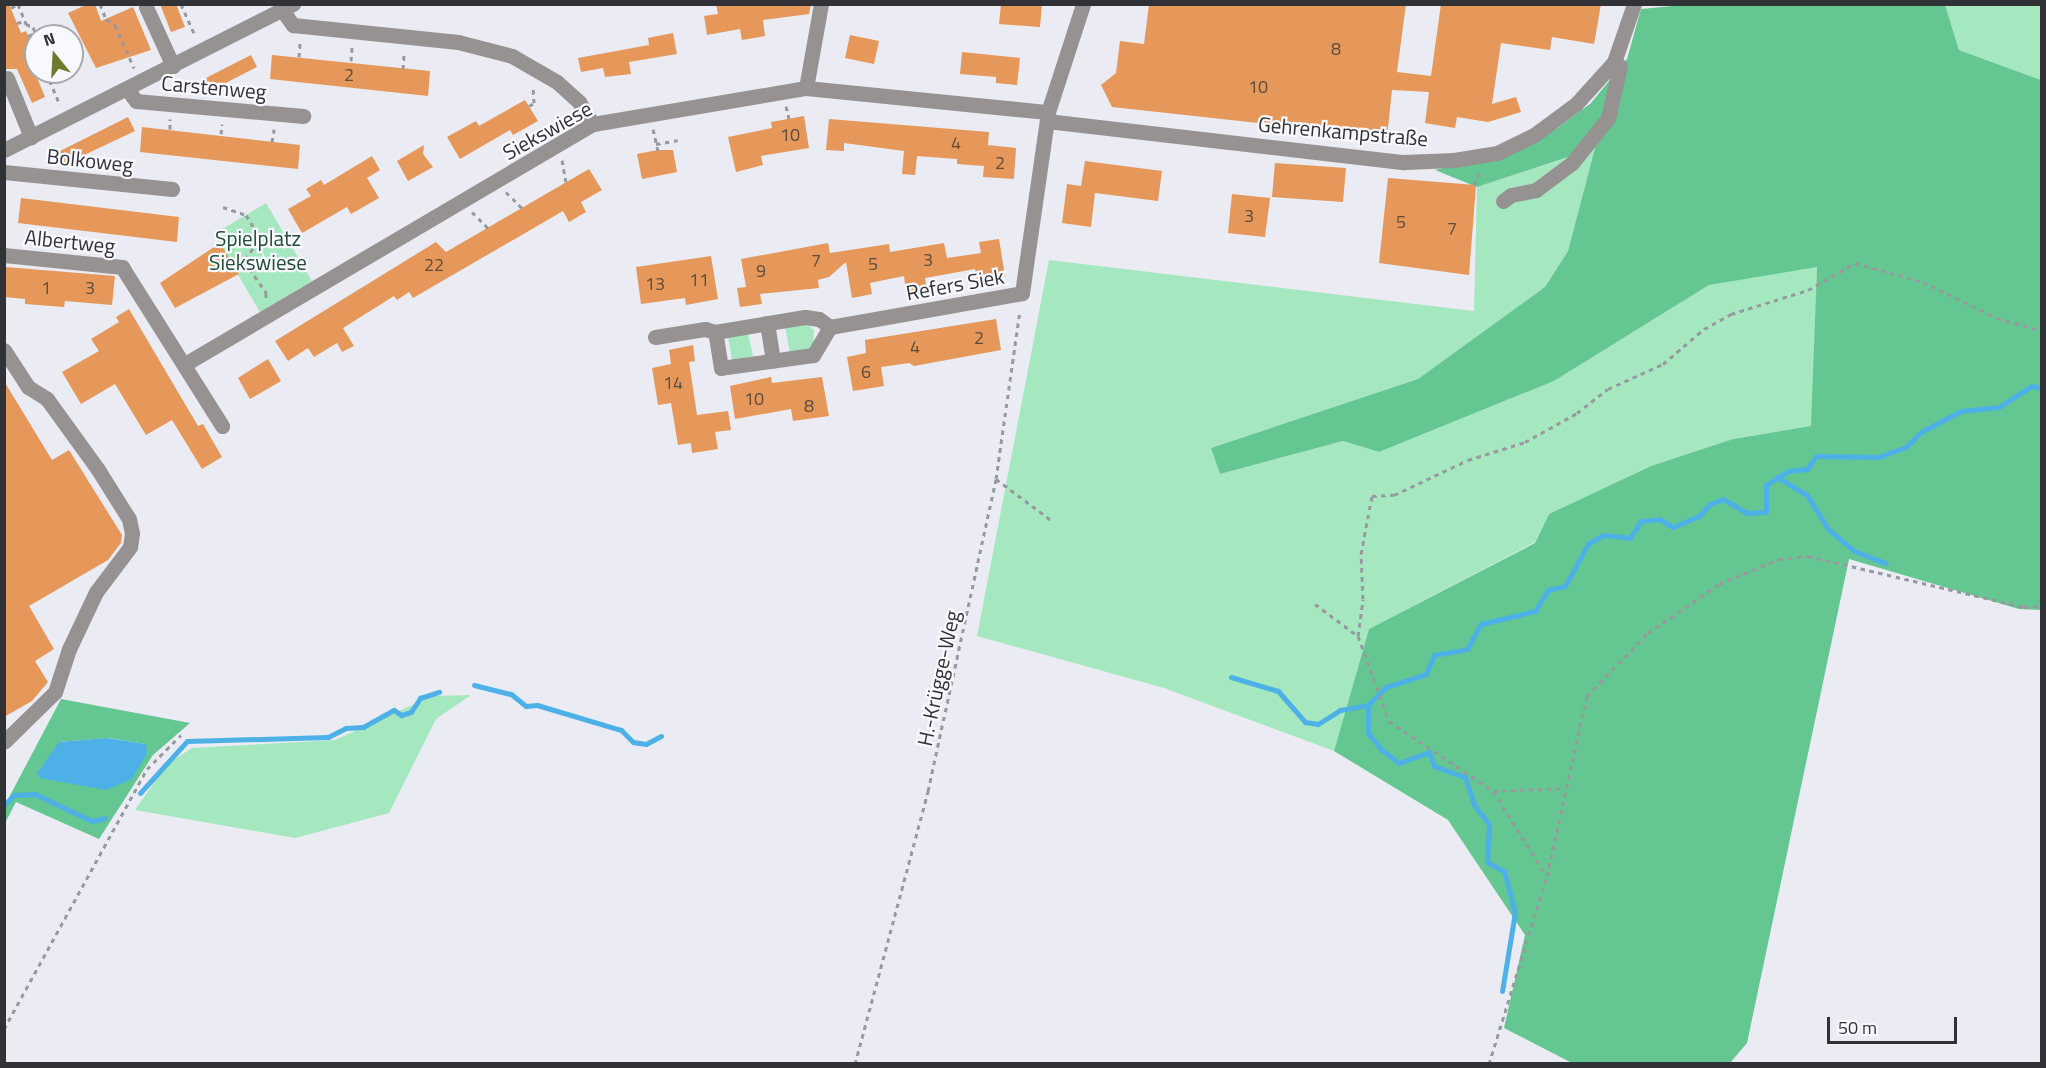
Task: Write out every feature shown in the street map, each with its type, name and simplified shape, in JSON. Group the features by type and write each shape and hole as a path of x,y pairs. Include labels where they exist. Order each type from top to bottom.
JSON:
{"street":[{"path":"806,88 821,4"},
{"name":"Refers Siek","path":"655,337 705,330 716,332 805,317 819,319 830,327 1022,293 1047,117 1083,4"},
{"name":"Gehrenkampstraße","path":"1047,117 1404,162 1454,160 1497,153 1534,135 1576,104 1614,62 1634,4"},
{"path":"146,7 173,66"},
{"path":"4,150 287,7 293,25 458,42 513,56 556,82 579,102 594,124"},
{"path":"1503,201 1511,195 1536,190 1572,163 1608,118 1620,66 1614,62"},
{"path":"7,78 32,137"},
{"name":"Siekswiese","path":"185,364 263,319 286,301 594,124 806,88 1047,117"},
{"name":"Carstenweg","path":"127,89 136,101 303,116"},
{"name":"Bolkoweg","path":"4,172 172,189"},
{"name":"Albertweg","path":"4,255 122,267 185,364"},
{"path":"767,323 773,361"},
{"path":"716,332 721,368 813,355 830,327"},
{"path":"4,350 28,387 47,399 97,468 129,519 132,533 129,547 96,592 69,649 55,692 4,742"},
{"path":"185,364 222,426"}],"path":[{"path":"11,8 18,4 28,24"},
{"path":"181,4 197,40"},
{"path":"99,5 106,19 118,31 135,71"},
{"path":"102,22 106,19"},
{"path":"17,23 25,21"},
{"path":"112,33 118,31"},
{"path":"299,57 300,36"},
{"path":"351,61 353,39"},
{"path":"403,69 405,43"},
{"path":"119,48 124,46"},
{"path":"529,106 534,103 532,79"},
{"path":"51,84 67,120"},
{"path":"654,130 658,150"},
{"path":"657,144 678,141"},
{"path":"559,157 566,182"},
{"path":"503,189 522,207"},
{"path":"223,207 246,215 254,228 258,241 244,261 266,293 266,298 255,307 263,319"},
{"path":"470,209 488,228"},
{"path":"1547,876 1493,791 1389,721 1358,636 1363,599 1361,554 1372,496 1394,495 1468,460 1525,442 1577,413 1608,389 1663,364 1704,329 1731,314 1808,290 1855,263 1923,282 1997,318 2042,331"},
{"name":"H.-Krügge-Weg","path":"855,1064 928,791 996,479 1022,293"},
{"path":"996,479 1051,520"},
{"path":"1489,1064 1547,876 1587,696 1648,633 1719,584 1779,559 1808,556 2025,607 2042,606"},
{"path":"1315,604 1358,636"},
{"path":"4,1029 147,769 181,735"},
{"path":"1493,791 1565,788"}],"green space":[{"path":"1693,4 1945,5 1959,50 2041,80 2041,610 2019,609 1849,559 1747,1043 1730,1063 1572,1063 1504,1028 1525,935 1448,820 1334,751 1369,629 1535,543 1549,514 1651,466 1733,439 1811,426 1817,267 1709,285 1554,381 1379,452 1343,441 1220,474 1211,448 1418,379 1545,287 1568,251 1595,148 1477,187 1435,170 1525,148 1559,127 1591,103 1627,59 1641,9"},
{"path":"1945,5 2041,5 2041,80 1959,50"},
{"path":"1595,148 1568,251 1545,287 1418,379 1211,448 1220,474 1343,441 1379,452 1554,381 1709,285 1817,266 1812,426 1733,439 1651,466 1549,514 1535,542 1369,629 1334,751 1164,688 977,636 1049,260 1474,311 1477,187"},
{"name":"Spielplatz Siekswiese","path":"266,203 312,281 260,312 214,234"},
{"path":"807,324 814,330 813,344 806,351 790,353 785,326"},
{"path":"748,333 753,356 732,360 728,336"},
{"path":"471,695 436,719 389,813 295,838 135,810 167,764 192,748 335,740 432,696"},
{"path":"61,699 190,723 153,755 99,839 16,802 5,823 5,805","holes":["108,738 146,744 59,742"]}],"water":[{"path":"107,738 146,744 147,754 132,779 106,790 40,778 37,773 59,742"}],"building":[{"path":"4,4 9,4 21,33 24,32 24,84 40,84 45,97 32,103 17,69 4,69"},
{"path":"88,4 95,4 101,21 133,7 151,50 96,68 84,44 84,24 74,24 68,13"},
{"path":"160,4 176,4 185,27 171,32"},
{"path":"716,4 811,4 809,14 763,20 765,36 742,40 740,29 707,35 704,16 718,14"},
{"path":"1001,4 1042,4 1040,27 999,24"},
{"path":"1149,4 1406,4 1397,72 1431,76 1441,4 1601,4 1594,44 1552,37 1550,50 1501,43 1492,104 1516,97 1521,112 1488,122 1457,117 1455,128 1425,123 1429,92 1392,90 1387,137 1112,107 1101,85 1116,73 1120,41 1144,44"},
{"path":"673,33 677,54 629,62 631,74 605,77 603,68 581,72 578,58 649,45 648,38"},
{"path":"850,35 879,41 874,64 845,58"},
{"path":"962,52 1020,58 1017,85 996,83 996,77 960,74"},
{"path":"251,55 257,67 206,93 200,81"},
{"path":"272,55 430,71 428,96 270,79"},
{"path":"525,100 538,121 513,135 510,130 460,159 447,137 476,121 479,126"},
{"path":"804,116 809,148 761,156 763,165 736,172 728,137 772,128 771,122"},
{"path":"128,117 135,131 63,165 56,153"},
{"path":"829,119 989,132 988,145 1016,148 1014,179 983,177 984,166 957,164 957,159 917,156 915,175 902,174 904,151 844,143 844,151 826,150"},
{"path":"142,127 300,145 298,169 140,152"},
{"path":"424,145 423,154 433,167 408,181 397,161"},
{"path":"673,150 677,172 642,179 637,154"},
{"path":"372,156 380,170 367,178 379,198 351,214 347,207 302,233 288,209 311,196 306,189 321,180 324,185"},
{"path":"1085,161 1162,171 1158,201 1095,193 1091,227 1062,223 1067,184 1081,186"},
{"path":"1275,163 1346,168 1343,202 1272,197"},
{"path":"589,169 602,190 581,202 586,212 569,222 563,211 413,298 409,292 397,300 394,296 343,328 354,346 342,352 337,343 314,357 308,348 288,361 275,341 436,242 446,252"},
{"path":"1388,178 1476,185 1469,275 1379,263"},
{"path":"1232,194 1270,198 1265,237 1228,233"},
{"path":"21,198 179,217 177,242 18,223"},
{"path":"999,239 1005,276 977,280 975,269 925,278 927,290 906,293 904,276 870,283 872,294 852,298 846,262 829,277 818,280 819,288 760,294 762,304 740,307 737,288 746,287 741,259 828,243 830,253 889,244 890,252 944,243 947,258 981,253 979,242"},
{"path":"220,243 239,274 175,308 160,283"},
{"path":"711,256 718,299 686,305 685,298 641,304 636,267"},
{"path":"6,267 115,276 112,305 65,301 64,307 25,304 25,299 4,297"},
{"path":"129,309 198,426 203,424 222,457 202,469 172,420 146,435 115,384 81,404 62,372 99,351 91,339 119,322 116,317"},
{"path":"996,319 1001,350 914,366 909,363 881,367 884,386 853,391 847,357 866,353 865,340"},
{"path":"693,345 695,361 689,362 697,415 728,411 731,430 715,432 718,449 692,453 691,443 678,445 671,403 658,405 652,368 671,364 669,350"},
{"path":"268,359 281,381 250,399 238,378"},
{"path":"771,377 772,383 822,377 829,416 793,421 791,409 735,419 730,386"},
{"path":"4,381 52,460 69,450 122,535 121,543 108,560 29,606 54,649 35,661 48,682 32,701 4,717"}],"waterway":[{"path":"1231,677 1278,691 1305,722 1318,724 1340,710 1368,705 1386,687 1426,674 1434,655 1467,649 1481,624 1535,611 1548,590 1565,586 1588,544 1603,535 1630,538 1641,521 1659,519 1673,527 1699,516 1710,504 1723,499 1747,513 1766,512 1766,485 1788,471 1807,469 1816,456 1878,457 1906,447 1921,432 1961,411 1999,407 2031,386 2042,388"},
{"path":"1777,477 1807,495 1828,529 1854,551 1886,563"},
{"path":"474,685 511,694 526,706 537,705 621,730 633,742 646,744 661,736"},
{"path":"140,793 187,741 328,737 346,728 363,727 394,710 401,715 411,712 420,698 439,692"},
{"path":"1368,705 1368,733 1382,750 1399,763 1429,752 1434,766 1465,777 1474,805 1489,824 1487,862 1504,871 1515,912 1502,991"},
{"path":"4,805 14,795 35,794 92,821 105,818"}]}
